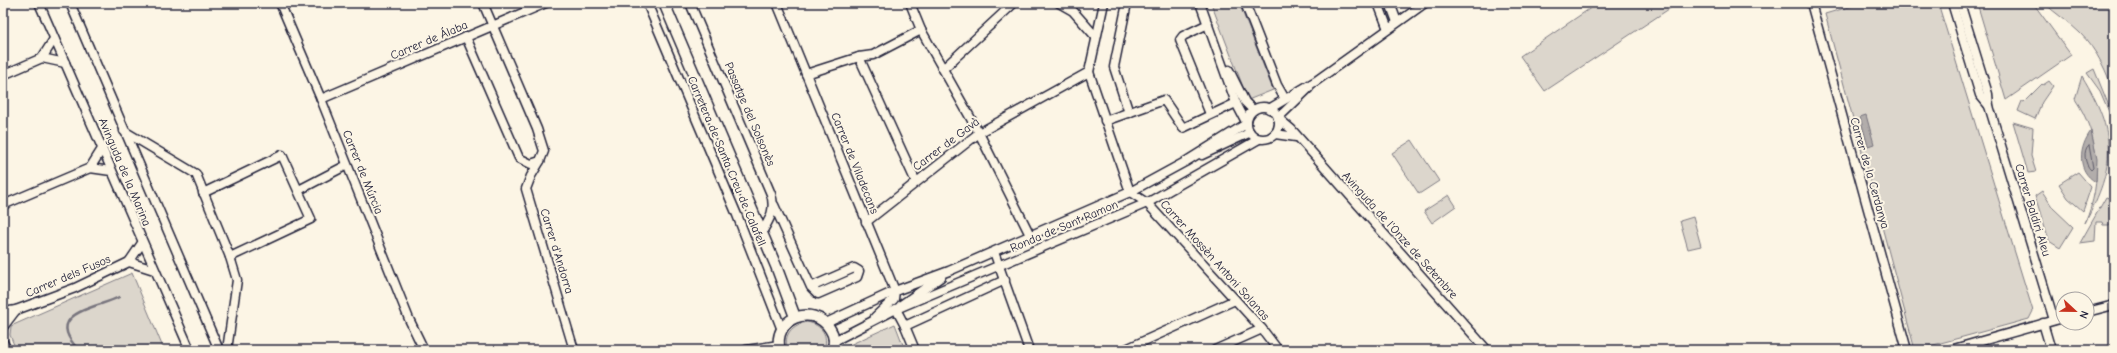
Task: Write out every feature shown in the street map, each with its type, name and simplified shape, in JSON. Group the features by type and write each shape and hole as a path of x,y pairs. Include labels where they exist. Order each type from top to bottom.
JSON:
{"street":[{"name":"Avinguda de la Marina","path":"39,3 142,243 190,350"},
{"name":"Avinguda de la Marina","path":"70,3 219,350"},
{"name":"Carrer de Múrcia","path":"280,3 321,99 409,319 424,350"},
{"name":"Carrer d'Andorra","path":"483,3 537,129 544,151 526,189 574,350"},
{"name":"Carrer de Álaba","path":"321,99 546,3"},
{"name":"Carretera de Santa Creu de Calafell","path":"647,3 737,215 782,330"},
{"name":"Carretera de Santa Creu de Calafell","path":"664,3 761,234 776,266 794,317"},
{"name":"Passatge del Solsonès","path":"690,3 768,186 774,205 811,287"},
{"name":"Carrer de Viladecans","path":"777,3 895,291"},
{"path":"910,3 921,30 979,133 1030,235"},
{"path":"943,69 1014,3"},
{"path":"1059,3 1073,11 1096,36"},
{"path":"1104,3 1088,72 1130,192"},
{"path":"1127,3 1114,68 1129,113"},
{"path":"1200,3 1215,41 1236,103 1246,123 1249,133 1259,139"},
{"path":"1245,3 1277,85 1285,99"},
{"path":"1378,3 1388,29"},
{"path":"1390,3 1397,22"},
{"path":"1269,108 1316,81 1425,3"},
{"name":"Carrer de la Cerdanya","path":"1812,3 1907,350"},
{"name":"Carrer Baldiri Aleu","path":"1952,3 1980,95 1989,106"},
{"name":"Carrer Baldiri Aleu","path":"1960,3 1988,94 1989,106 2054,320"},
{"path":"1208,24 1183,36 1180,40 1210,114"},
{"path":"806,74 860,57 874,55 921,30"},
{"path":"466,37 519,158 531,164 540,161"},
{"path":"3,75 42,58 54,39"},
{"path":"1215,41 1245,102 1253,110 1261,107 1269,108 1274,112 1278,118 1279,126 1275,134 1296,137"},
{"path":"860,57 916,182"},
{"path":"42,58 65,63"},
{"name":"Carrer de Gavà","path":"866,222 979,133 1088,72"},
{"path":"1278,118 1316,81"},
{"path":"1105,121 1164,100 1183,128 1236,103"},
{"name":"Ronda de Sant Ramon","path":"826,323 895,291 949,271 1130,192 1185,162 1246,123 1253,110"},
{"name":"Avinguda de l'Onze de Setembre","path":"1278,118 1287,126 1487,350"},
{"name":"Avinguda de la Marina","path":"124,131 196,174 230,257 237,280 227,350"},
{"name":"Ronda de Sant Ramon","path":"1185,162 1210,152 1249,133"},
{"name":"Ronda de Sant Ramon","path":"833,346 868,324 896,309 1147,203 1259,139 1266,140 1275,134"},
{"path":"90,168 102,149"},
{"name":"Ronda de Sant Ramon","path":"1210,152 1235,153"},
{"path":"203,193 282,155 312,219 230,257"},
{"path":"299,190 347,165"},
{"path":"3,205 90,168 111,171"},
{"name":"Carrer Mossèn Antoni Solanas","path":"1130,192 1147,203 1262,329 1278,350"},
{"path":"761,234 772,216 774,205"},
{"name":"Carrer dels Fusos","path":"3,312 16,310 74,288 129,262 142,243"},
{"path":"994,252 1005,280 1028,350"},
{"name":"Carrer dels Fusos","path":"129,262 154,270"},
{"path":"854,268 859,271 857,277 818,294 811,287 854,268"},
{"name":"Ronda de Sant Ramon","path":"896,309 949,271"},
{"path":"906,326 1005,280"},
{"path":"868,324 894,299 895,291"},
{"path":"1124,350 1235,300"},
{"path":"2095,310 2114,305"},
{"path":"896,309 906,326 916,350"},
{"name":"Carrer dels Fusos","path":"3,327 16,310"},
{"path":"746,350 780,347 782,330 787,323 794,317 804,315 814,316 826,323 832,332 833,346"},
{"path":"1950,350 2054,320"},
{"path":"2043,323 2051,350"},
{"path":"1214,350 1262,329"},
{"path":"3,342 7,350"}],"shaded area":[{"path":"1211,3 1239,3 1273,90 1248,100"},
{"path":"1598,3 1678,3 1545,91 1520,56"},
{"path":"1862,3 1938,3 2033,311 2029,319 1915,350 1825,14"},
{"path":"1977,3 2033,3 2071,55 2006,100"},
{"path":"2044,3 2114,3 2114,95 2109,78 2092,47 2076,29"},
{"path":"2094,69 2111,111 2109,112 2100,91 2087,73"},
{"path":"2082,76 2102,115 2107,132 2108,149 2107,166 2103,184 2085,223 2095,192 2096,160 2090,128 2075,99"},
{"path":"2049,81 2053,86 2042,102 2035,119 2018,111 2022,101 2024,102 2042,84 2043,85"},
{"path":"2013,122 2033,128 2031,156 2036,172 2028,173"},
{"path":"1412,140 1439,181 1419,194 1392,153"},
{"path":"2078,172 2091,187 2083,211 2068,198 2059,184"},
{"path":"2042,191 2053,208 2073,227 2060,248 2049,241 2035,196"},
{"path":"1449,195 1456,206 1432,223 1424,211"},
{"path":"2106,197 2114,200 2114,225 2103,225 2102,222 2096,222 2095,241 2080,243"},
{"path":"1693,217 1701,246 1688,249 1680,221"},
{"path":"132,273 164,350 16,350 10,335 11,326"},
{"path":"807,322 820,328 825,335 826,340 824,350 788,350 786,340 790,331 797,325"},
{"path":"895,324 905,350 842,350 845,347"}],"water":[{"path":"1866,115 1874,144 1868,146 1860,117"},
{"path":"2091,131 2097,159 2096,182 2085,172 2082,165 2082,151"}],"waterway":[{"path":"79,350 69,337 66,327 70,319 77,313 119,297"}]}
